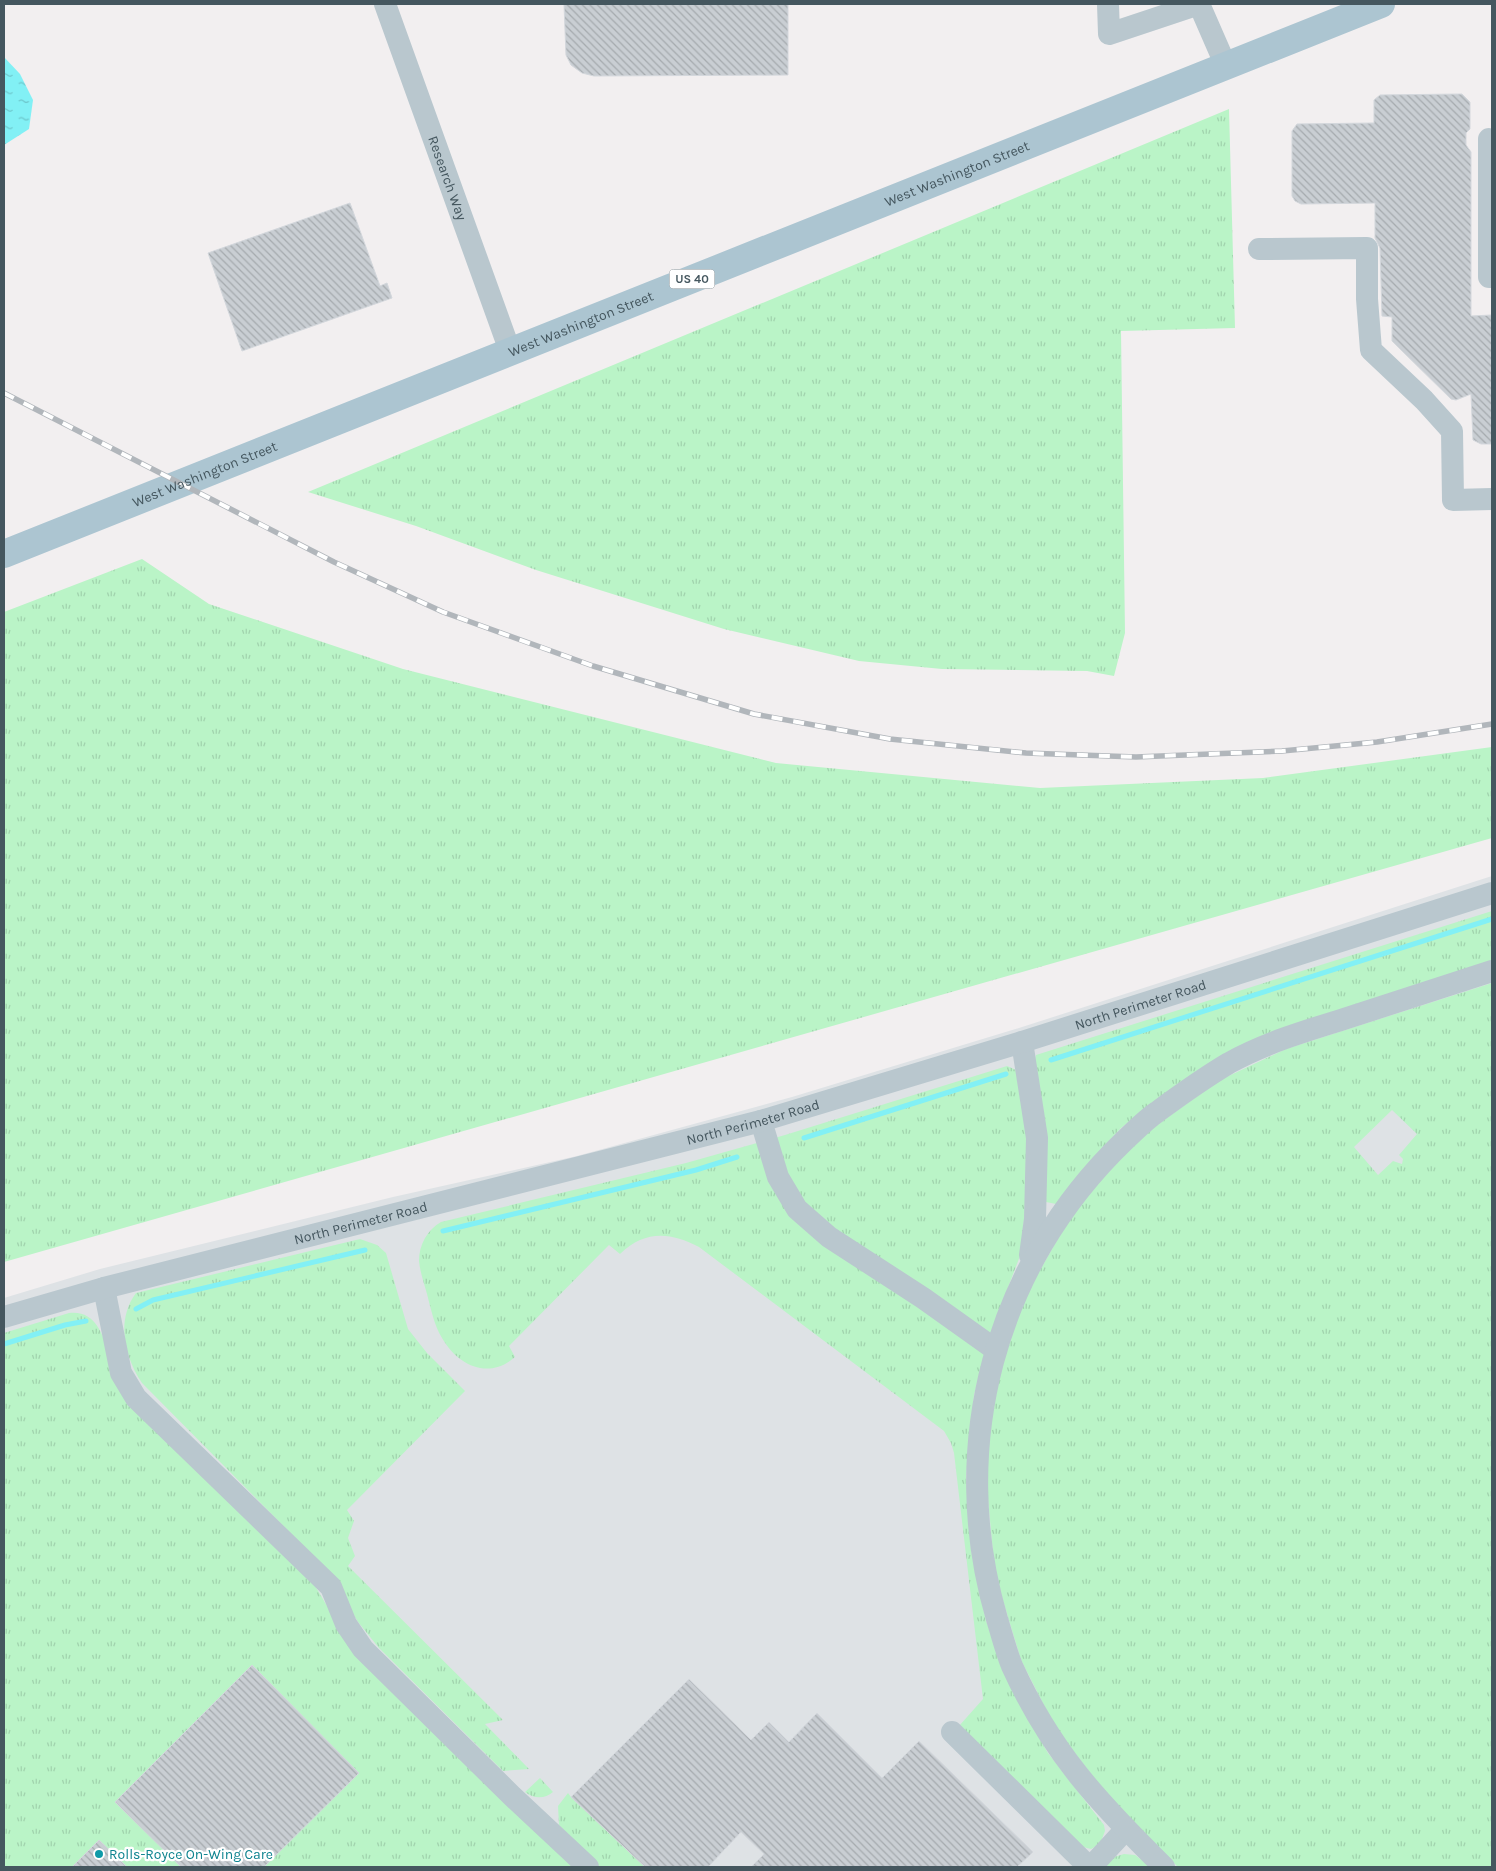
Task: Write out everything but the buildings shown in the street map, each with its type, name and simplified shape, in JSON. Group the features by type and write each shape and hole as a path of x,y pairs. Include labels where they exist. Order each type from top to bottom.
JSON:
{"main road":[{"name":"West Washington Street","path":"4,554 1381,4"}],"street":[{"name":"Research Way","path":"384,4 510,351"},
{"path":"1108,4 1109,34 1199,4 1226,66"},
{"path":"1489,140 1489,277 1492,277"},
{"path":"1259,249 1367,248 1367,300 1371,350 1424,400 1452,431 1453,500 1492,499"},
{"name":"North Perimeter Road","path":"4,1317 104,1288 761,1121 1022,1042 1492,893"},
{"path":"1164,1867 1088,1790 1059,1751 1038,1718 1013,1666 989,1592 978,1523 977,1474 981,1418 1004,1323 1028,1269 1052,1227 1093,1172 1148,1118 1205,1079 1251,1052 1300,1033 1492,972"},
{"path":"1022,1042 1037,1138 1035,1219 1028,1269"},
{"path":"761,1121 778,1177 797,1209 829,1237 922,1298 996,1350"},
{"path":"104,1288 121,1373 136,1398 331,1587 346,1624 363,1648 512,1796 588,1867"},
{"path":"952,1732 1090,1867 1126,1829"}],"shaded area":[{"path":"1492,876 1492,1867 4,1867 4,1298 100,1269 393,1197 577,1156 792,1097 1019,1028"}],"green space":[{"path":"1229,109 1235,328 1121,331 1125,633 1114,676 1087,671 942,669 859,661 724,629 536,570 416,526 308,492"},
{"path":"142,559 209,604 403,669 776,763 1040,788 1263,778 1492,747 1492,838 4,1262 4,612"},
{"path":"1492,911 1492,962 1181,1082 1121,1128 1085,1167 1056,1204 1046,1202 1034,1063 1036,1055"},
{"path":"1492,983 1492,1867 1178,1867 1117,1807 1056,1729 1021,1660 995,1574 986,1477 994,1392 1023,1300 1076,1207 1142,1136 1218,1081 1286,1049","holes":["1392,1110 1417,1134 1399,1155 1403,1159 1402,1164 1393,1161 1378,1175 1354,1147"]},
{"path":"1007,1066 1023,1077 1031,1156 1020,1256 988,1340 974,1395 966,1476 971,1550 986,1621 1020,1705 1048,1753 1104,1825 1105,1831 1100,1844 1091,1849 1083,1847 959,1726 983,1699 954,1453 944,1431 699,1247 678,1238 668,1236 648,1237 629,1246 620,1254 609,1245 509,1346 515,1357 495,1368 475,1367 456,1356 449,1348 439,1333 435,1322 419,1261 420,1249 425,1238 441,1222 686,1163 785,1135"},
{"path":"360,1239 377,1245 386,1253 408,1329 427,1353 465,1391 347,1510 354,1521 348,1538 355,1556 348,1566 503,1720 485,1724 529,1769 503,1771 379,1648 358,1622 327,1570 142,1383 127,1350 124,1326 130,1304 136,1293"},
{"path":"69,1313 85,1315 96,1324 109,1353 314,1584 327,1606 573,1867 4,1867 4,1333"},
{"path":"540,1778 553,1792 547,1796 539,1797 525,1792"},
{"path":"568,1793 645,1867 600,1867 559,1825 558,1806"},
{"path":"1124,1854 1135,1855 1151,1867 1104,1867 1114,1857"}],"water":[{"path":"4,57 20,74 33,100 29,129 4,145"}],"waterway":[{"path":"1051,1060 1492,919"},
{"path":"804,1138 1006,1074"},
{"path":"443,1231 696,1170 737,1157"},
{"path":"136,1309 153,1300 365,1250"},
{"path":"4,1344 65,1325 86,1321"}],"railway":[{"path":"4,393 334,562 443,612 593,666 754,714 890,739 1026,753 1136,757 1282,751 1377,742 1492,724"}],"place":[{"name":"Rolls-Royce On-Wing Care","path":"99,1854"}]}
